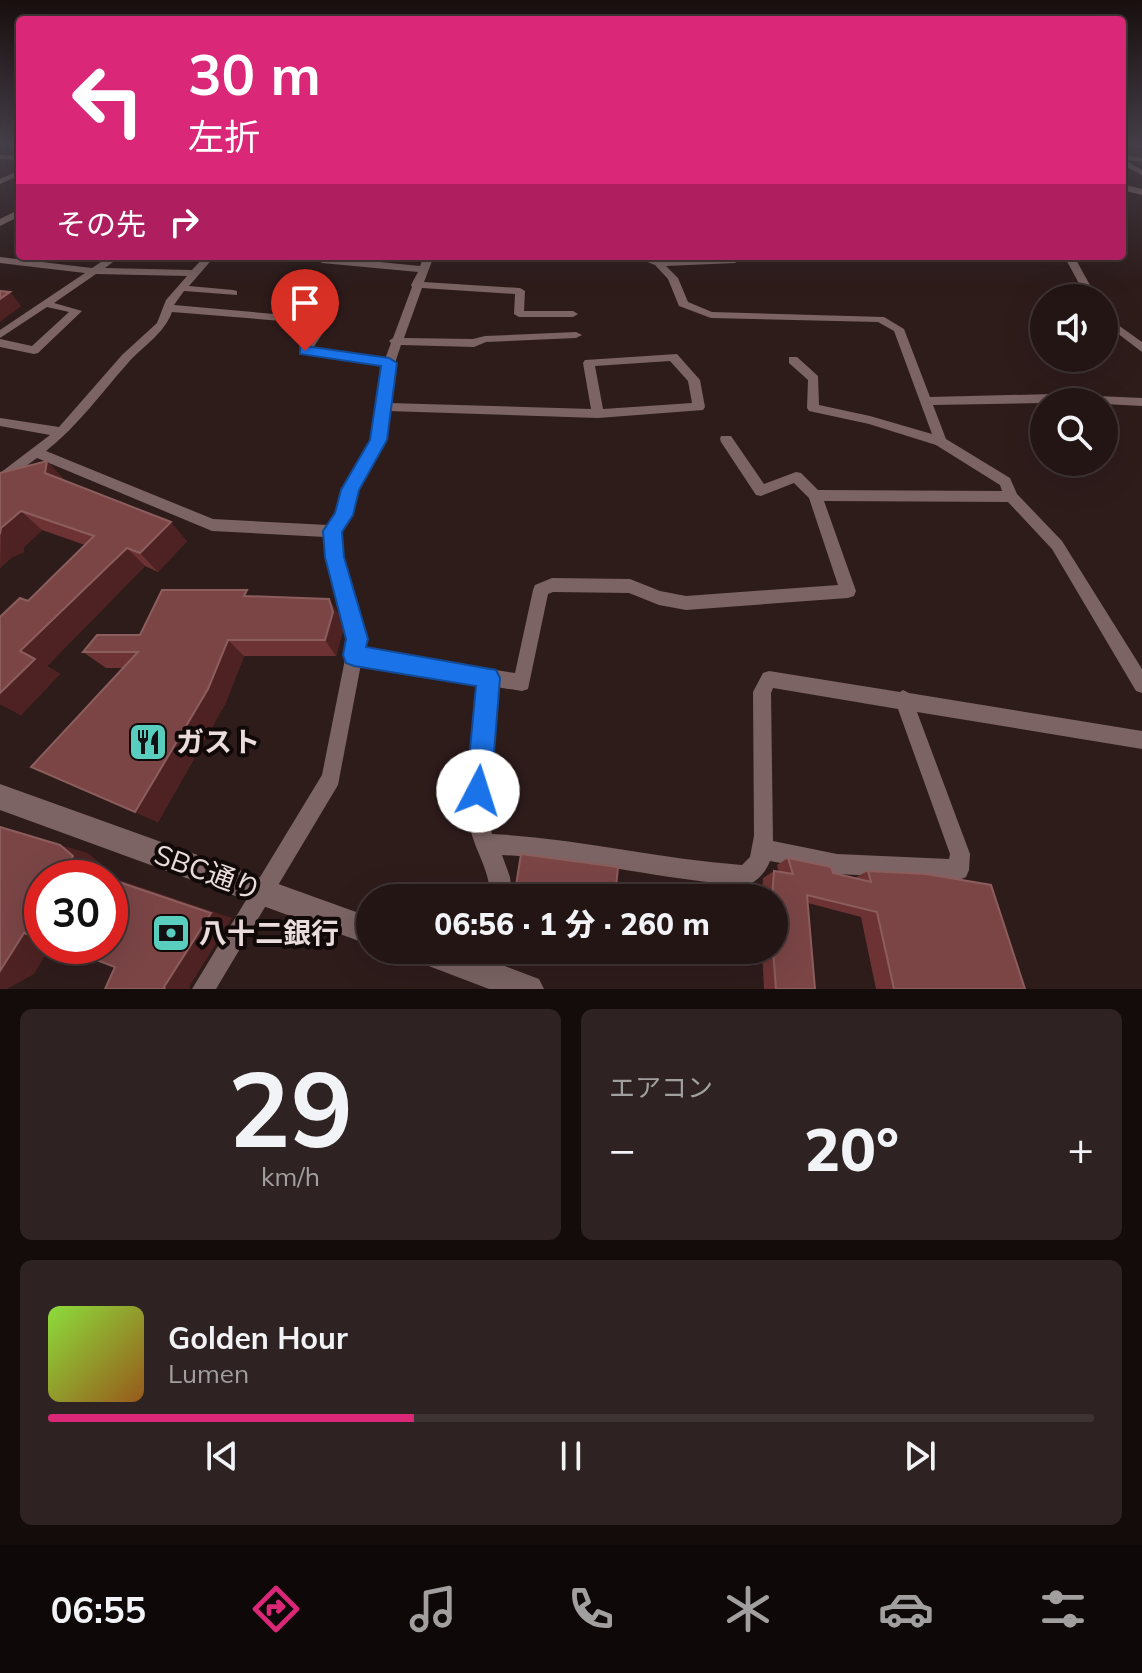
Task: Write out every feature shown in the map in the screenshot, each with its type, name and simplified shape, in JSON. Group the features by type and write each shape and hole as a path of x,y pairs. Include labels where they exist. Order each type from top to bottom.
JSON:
{"street":[{"path":"0,260 95,271 197,273"},
{"path":"17,263 21,260"},
{"path":"0,335 110,260"},
{"path":"0,480 62,432 126,358 162,324 168,308 207,260"},
{"path":"322,260 422,269"},
{"path":"203,989 331,778 357,639 335,557 332,531 343,515 350,490 378,440 389,363 427,260"},
{"path":"649,260 658,263 735,260"},
{"path":"1071,260 1084,284"},
{"path":"658,263 673,278 683,304 711,315 880,319 899,329 941,442"},
{"path":"416,285 520,291 519,314 573,314"},
{"path":"183,288 233,293"},
{"path":"0,343 34,350 77,311 46,304"},
{"path":"168,308 326,321 305,351 389,363"},
{"path":"1118,329 1142,348"},
{"path":"395,341 474,343 485,339 576,335"},
{"path":"385,407 598,414 699,407 694,380 673,357 589,363 598,414"},
{"path":"793,360 814,379 813,408 870,420 941,442 1005,482 1012,497 1057,545 1142,685"},
{"path":"927,401 1053,398 1142,402"},
{"path":"0,422 62,432"},
{"path":"354,655 522,683 541,590 552,585 630,586 659,598 686,603 848,591 815,495 796,477 761,491 726,439"},
{"path":"38,453 212,525 332,531"},
{"path":"815,495 1012,497"},
{"path":"488,678 478,791 479,825 495,860 499,884"},
{"path":"488,844 586,853 701,874 746,876 760,862 762,849 765,770 762,692 769,679 1142,740"},
{"path":"762,849 837,864 959,870 960,854 903,699"},
{"name":"SBC通り","path":"0,797 356,926"},
{"path":"495,964 529,989"}],"building":[{"path":"47,461 45,473 171,522 140,553 127,548 20,651 35,659 0,693 0,617 20,598 28,601 94,536 21,511 1,528 0,534 0,473"},
{"name":"ガスト","path":"162,590 247,590 244,596 329,599 333,612 325,640 228,640 208,689 135,812 31,767 138,652 83,652 97,635 140,635"},
{"path":"0,827 60,845 73,856 71,860 24,860 24,933 0,971"},
{"path":"521,854 618,867 616,884 516,884"},
{"path":"788,858 831,867 833,873 871,882 868,871 926,874 991,885 1025,989 894,989 877,912 807,895 815,989 776,989 774,964 788,964 788,884 773,884 774,871 793,874"},
{"path":"128,885 211,913 165,989 105,989 115,967 107,964 128,964"}],"place":[{"name":"ガスト","path":"148,742"},
{"name":"八十二銀行","path":"171,933"}],"route":[{"path":"305,351 389,363 378,440 350,490 343,515 332,531 335,557 357,639 354,655 488,678 478,791"}]}
